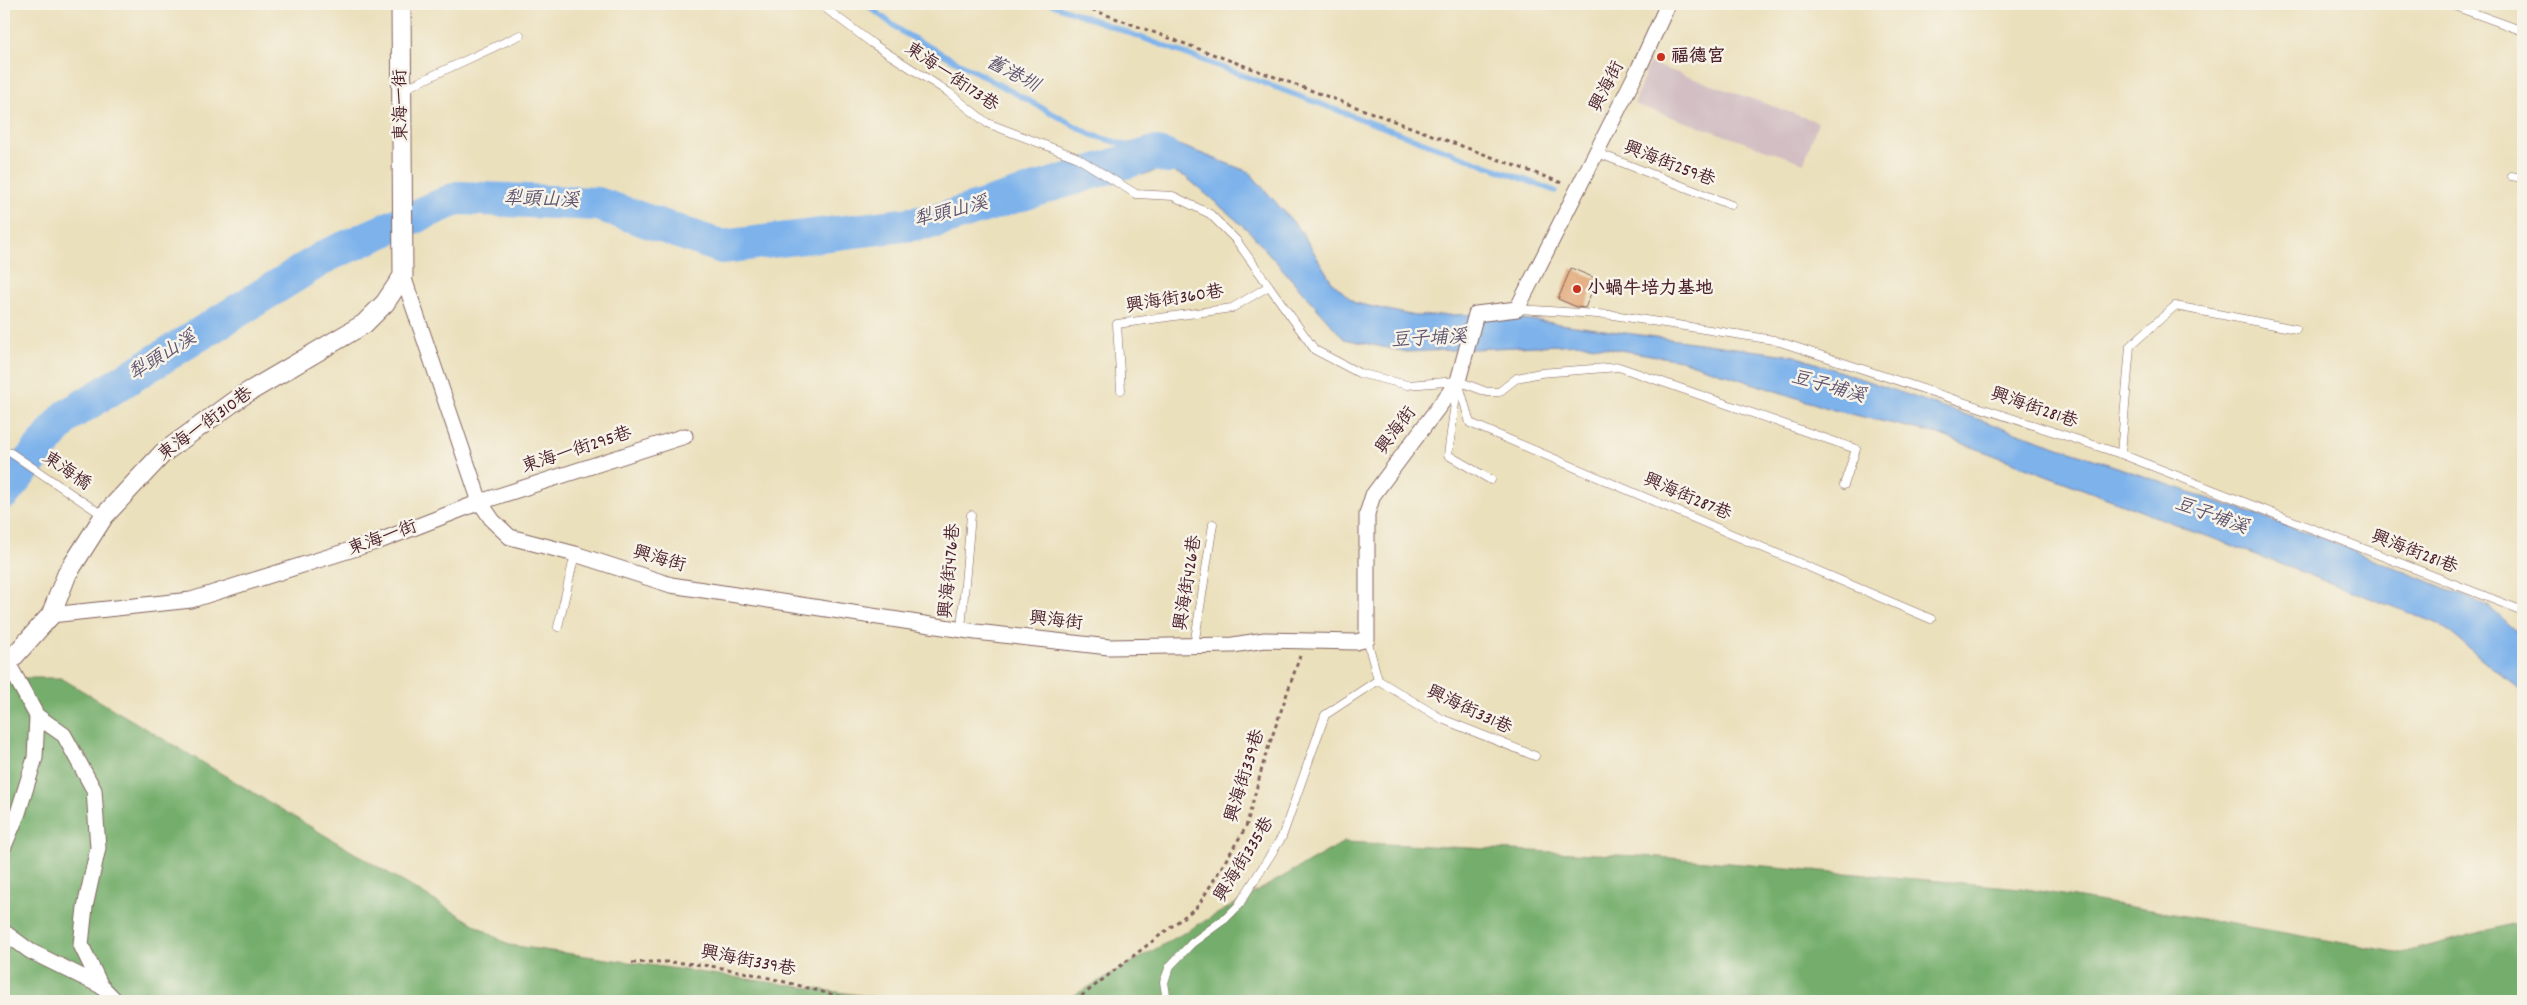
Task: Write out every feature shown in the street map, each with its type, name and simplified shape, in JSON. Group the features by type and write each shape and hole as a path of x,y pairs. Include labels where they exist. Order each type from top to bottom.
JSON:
{"street":[{"name":"東海一街","path":"401,4 403,276"},
{"name":"興海街","path":"1517,309 1639,68 1668,4"},
{"path":"403,276 480,502"},
{"name":"東海一街310巷","path":"6,664 51,615 67,574 104,516 163,453 240,397 364,324 384,303 403,276"},
{"path":"1458,381 1476,314 1517,309"},
{"name":"興海街","path":"480,502 493,521 510,537 575,554 670,585 961,629 1109,647 1233,645 1265,640 1356,642 1367,639 1366,514 1373,495 1458,381"},
{"name":"東海一街295巷","path":"480,502 685,436"},
{"name":"東海一街","path":"51,615 191,600 363,546 480,502"},
{"path":"6,664 37,716 64,735 94,790 98,848 85,907 81,945 102,986 116,1001"},
{"path":"4,846 18,813 35,758 37,716"},
{"path":"4,932 30,951 102,986"}],"lane":[{"name":"東海一街173巷","path":"820,4 873,44 948,92 987,123 1076,157 1136,194 1173,196 1210,214 1236,240 1269,286"},
{"path":"2449,4 2523,31"},
{"path":"402,90 520,35"},
{"name":"興海街259巷","path":"1596,152 1731,205"},
{"path":"2511,176 2523,178"},
{"path":"1269,286 1315,350 1359,373 1407,385 1458,381 1487,392 1499,392 1517,378 1540,373 1619,367 1856,449 1844,485"},
{"name":"興海街360巷","path":"1121,390 1117,324 1232,308 1269,286"},
{"path":"2121,454 2130,346 2175,306 2296,329"},
{"name":"興海街281巷","path":"1517,309 1613,315 1774,340 2121,454 2523,611"},
{"path":"1458,381 1448,455 1491,480"},
{"name":"興海街287巷","path":"1458,381 1470,423 1931,619"},
{"name":"東海橋","path":"8,452 104,516"},
{"name":"興海街476巷","path":"961,629 971,515"},
{"name":"興海街426巷","path":"1194,646 1213,524"},
{"path":"558,627 575,554"},
{"path":"1367,639 1378,680"},
{"name":"興海街331巷","path":"1378,680 1442,719 1535,756"},
{"name":"興海街335巷","path":"1167,1001 1164,982 1170,966 1192,943 1226,918 1238,906 1282,837 1325,715 1378,680"}],"path":[{"path":"1077,4 1577,189"},
{"name":"興海街339巷","path":"1075,1001 1198,906 1246,827 1265,757 1305,640"},
{"name":"興海街339巷","path":"632,963 660,960 748,973 857,1001"}],"shaded area":[{"path":"1649,63 1818,122 1804,163 1634,104"}],"green space":[{"path":"4,678 61,678 509,945 901,1001 4,1001"},
{"path":"1344,842 1659,857 2021,888 2402,953 2523,921 2523,1001 1064,1001"}],"water":[{"name":"豆子埔溪","path":"1156,138 1249,172 1301,231 1332,282 1355,303 1415,316 1486,314 1795,356 2323,538 2488,606 2523,638 2523,693 2441,625 1938,434 1837,411 1681,360 1583,344 1407,352 1344,339 1249,231 1186,177 1164,168 1142,175 1118,158 1119,145"}],"building":[{"name":"小蝸牛培力基地","path":"1571,268 1597,279 1585,308 1577,307 1558,299"}],"waterway":[{"name":"舊港圳","path":"866,4 902,32 1092,135 1129,146"},
{"path":"1051,4 1555,191"},
{"name":"犁頭山溪","path":"4,493 67,416 328,255 458,198 598,204 722,247 936,221 1154,153 1167,157"}],"place":[{"name":"福德宮","path":"1661,57"},
{"name":"小蝸牛培力基地","path":"1577,289"}]}
